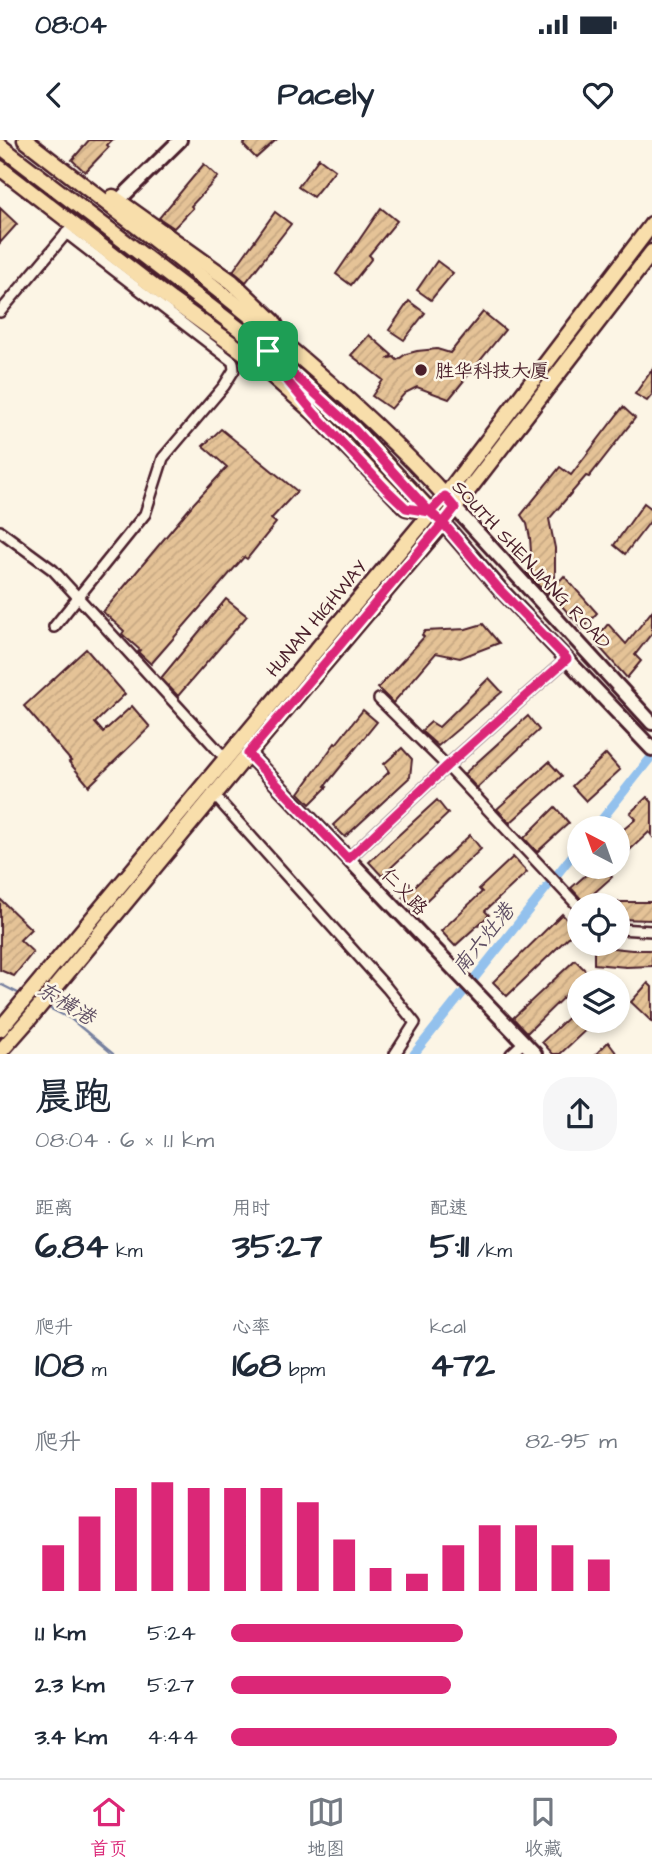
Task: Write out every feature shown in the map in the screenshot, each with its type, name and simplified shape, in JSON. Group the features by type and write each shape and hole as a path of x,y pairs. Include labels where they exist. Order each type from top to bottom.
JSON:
{"main road":[{"name":"SOUTH SHENJIANG ROAD","path":"24,140 285,345 363,414 445,496 652,723"},
{"path":"39,140 118,201 232,282 273,321 285,345"},
{"path":"118,201 180,140"},
{"name":"SOUTH SHENJIANG ROAD","path":"0,146 268,351 354,429 443,523 500,590 652,749"},
{"path":"0,168 69,229 253,359 314,413 406,508 430,512"},
{"name":"HUNAN HIGHWAY","path":"0,1029 445,496 652,224"},
{"name":"HUNAN HIGHWAY","path":"0,1052 443,523 652,252"},
{"path":"268,351 285,378 314,413"},
{"name":"仁义路","path":"248,754 535,1054"}],"street":[{"path":"0,312 69,229 233,362 234,370 224,386 163,458 145,514 54,627"},
{"path":"0,531 53,570 225,758"},
{"path":"348,859 567,659"},
{"path":"379,699 447,766 567,893"},
{"path":"214,795 387,988 415,1023 395,1054"},
{"path":"630,930 652,931"},
{"path":"511,1054 524,1042"}],"building":[{"path":"89,140 112,140 107,145 109,147 85,172 72,160"},
{"path":"248,140 276,140 256,158 243,145"},
{"path":"319,158 335,170 313,197 298,187"},
{"path":"204,164 218,177 174,228 159,218"},
{"path":"0,208 17,224 0,243"},
{"path":"381,208 397,221 369,255 372,258 351,285 336,274"},
{"path":"275,212 291,224 246,282 233,271"},
{"path":"437,261 453,273 431,300 417,290"},
{"path":"409,301 425,313 404,340 389,330"},
{"name":"胜华科技大厦","path":"483,312 505,330 449,399 417,387 405,393 391,409 372,396 383,380 351,355 369,335 392,355 389,358 394,357 397,360 417,351 437,349 450,353"},
{"path":"652,370 652,395 647,401 635,394"},
{"path":"623,407 635,418 589,477 586,476 549,519 555,548 555,586 564,576 597,613 583,629 548,591 547,595 527,573 531,552 530,538 527,524 521,515 560,467 571,475"},
{"path":"221,429 297,491 271,519 276,523 247,559 244,557 151,664 122,634 124,631 103,612 227,467 203,446"},
{"path":"644,503 652,509 652,519 625,554 614,545"},
{"path":"226,599 247,616 178,696 161,678"},
{"path":"652,611 652,633 635,655 641,661 627,678 594,641 608,624 626,644"},
{"path":"483,624 499,643 460,658 436,653 393,703 378,688 424,637 422,635 425,631 466,629"},
{"path":"86,649 125,694 95,723 103,732 132,706 150,727 89,786 24,706"},
{"path":"489,678 502,692 438,746 421,731 431,722 439,727"},
{"path":"363,710 377,722 325,786 327,787 310,804 299,793"},
{"path":"528,716 539,730 477,788 464,774"},
{"path":"402,748 412,759 410,777 345,837 333,825 389,772 384,764"},
{"path":"606,754 620,770 586,801 572,786"},
{"path":"549,762 562,776 510,823 497,809"},
{"path":"647,797 652,802 652,836 649,832 630,850 630,824 636,819 630,813"},
{"path":"437,800 448,814 382,876 369,862"},
{"path":"555,807 567,821 567,825 537,852 524,838"},
{"path":"470,835 481,849 415,911 403,897"},
{"path":"513,857 527,872 485,911 489,915 455,946 441,931 482,892 479,889"},
{"path":"581,879 610,879 594,893 576,893 571,888"},
{"path":"0,899 31,929 20,940 33,952 14,976 0,970"},
{"path":"630,902 652,902 652,920 630,919"},
{"path":"562,914 567,920 567,939 507,996 493,982"},
{"path":"630,950 652,950 652,966 594,964 594,956 630,956"},
{"path":"575,960 585,970 567,970 567,994 527,1033 513,1018"},
{"path":"648,983 652,987 652,1022 631,1002"},
{"path":"567,1018 567,1033 582,1033 560,1054 553,1054 542,1042"},
{"path":"608,1042 617,1054 596,1054"}],"waterway":[{"name":"南六灶港","path":"604,816 652,756"},
{"name":"南六灶港","path":"414,1054 567,862"},
{"name":"东横港","path":"0,984 22,995"},
{"name":"东横港","path":"47,1007 71,1019 113,1054"}],"place":[{"name":"胜华科技大厦","path":"421,370"}],"route":[{"path":"268,351 285,378 314,413 406,508 430,512 445,496 455,508 443,523 500,590 567,659 348,859 248,754 443,523 430,512 354,429 268,351"}]}
